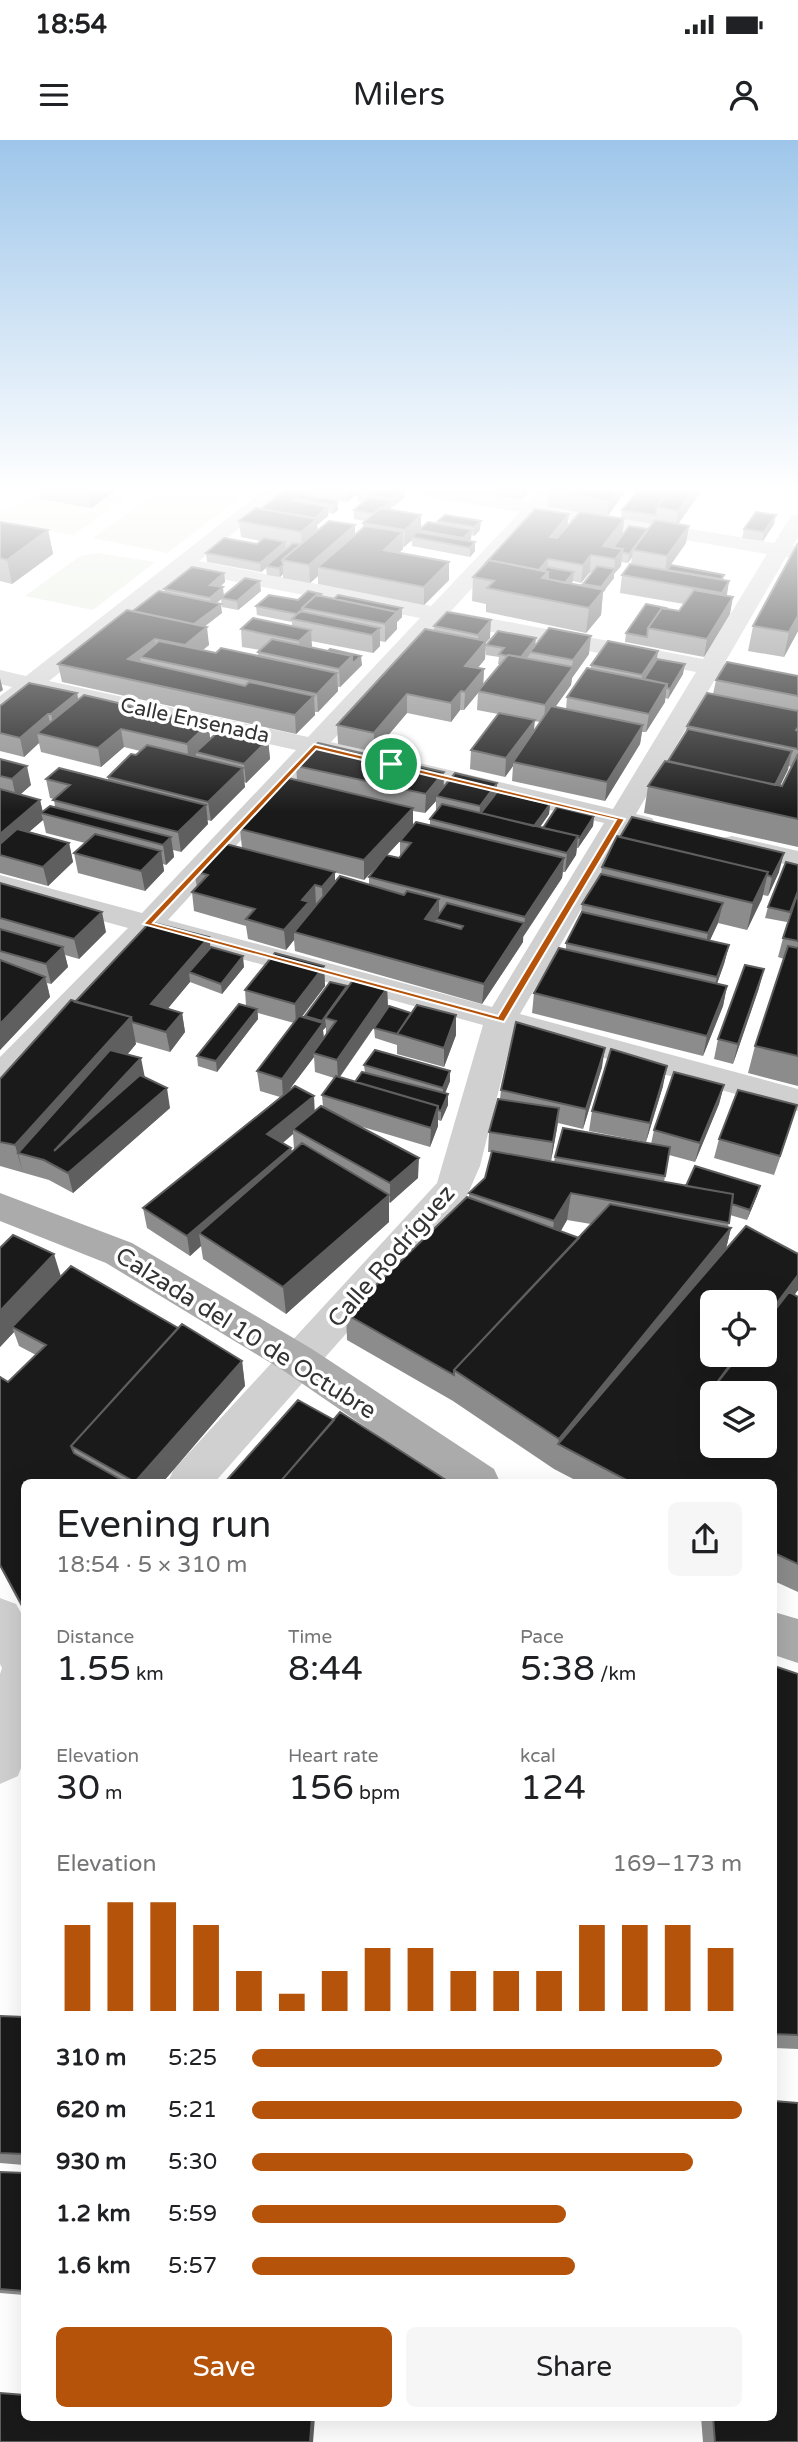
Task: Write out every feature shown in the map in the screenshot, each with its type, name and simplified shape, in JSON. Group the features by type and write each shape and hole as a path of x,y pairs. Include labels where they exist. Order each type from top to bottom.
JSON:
{"main road":[{"name":"Calzada del 10 de Octubre","path":"0,1206 119,1253 298,1360 476,1479"},
{"path":"777,1635 798,1641"}],"street":[{"path":"0,708 142,597"},
{"path":"352,597 798,685"},
{"path":"0,1076 148,924 453,597"},
{"name":"Calle Rodríguez","path":"192,1479 456,1184 500,1020 710,667 757,597"},
{"name":"Calle Ensenada","path":"0,677 314,746 662,828"},
{"path":"703,837 798,859"},
{"path":"0,884 798,1100"},
{"path":"0,1619 21,1656"},
{"path":"0,1759 21,1684"}],"shaded area":[{"path":"32,597 109,597 93,610"}],"building":[{"path":"151,597 190,597 221,604 194,624 133,611"},
{"path":"222,597 241,597 237,601"},
{"path":"266,597 298,600 313,597 297,614 256,606"},
{"path":"313,597 328,597 397,612 385,624 302,608"},
{"path":"350,597 402,608 397,612 334,599"},
{"path":"535,597 598,597 589,608"},
{"path":"689,597 733,597 707,639 648,628 662,608 679,611"},
{"path":"768,597 798,597 798,616 789,632 753,626"},
{"path":"646,604 666,608 662,608 648,628 647,637 626,633"},
{"path":"127,610 207,627 185,645 155,639 128,659 245,686 249,682 314,696 295,715 58,664"},
{"path":"300,611 380,628 372,635 292,619"},
{"path":"447,612 491,620 478,635 434,626"},
{"path":"253,618 311,630 299,641 241,629"},
{"path":"549,628 591,636 573,660 530,652"},
{"path":"425,629 486,641 465,666 484,669 465,692 461,691 451,703 407,694 374,733 337,725"},
{"path":"498,631 536,638 521,657 507,656 499,654 504,648 486,645"},
{"path":"272,639 352,656 339,669 258,652"},
{"path":"159,641 216,653 221,648 337,673 317,694 140,657"},
{"path":"608,641 658,651 642,675 591,665"},
{"path":"330,649 361,656 352,664 352,656 328,651"},
{"path":"508,655 573,667 545,705 478,691"},
{"path":"657,659 685,664 670,689 667,684 644,679"},
{"path":"727,662 798,676 798,696 716,680"},
{"path":"587,668 667,684 649,714 567,697"},
{"path":"29,683 77,693 20,738 0,733 0,706"},
{"path":"707,693 798,711 798,749 687,726"},
{"path":"84,695 208,724 187,744 121,729 98,748 37,733"},
{"path":"551,706 643,725 607,782 513,762"},
{"path":"499,713 535,720 506,758 471,750"},
{"path":"221,729 268,740 244,764 196,752"},
{"path":"688,729 792,751 775,785 668,761"},
{"path":"318,743 444,772 426,794 296,766"},
{"path":"147,745 243,768 208,802 108,777 131,754 136,755"},
{"path":"798,754 798,819 648,786 665,761 782,786"},
{"path":"0,759 27,766 12,779 0,776"},
{"path":"59,768 206,805 178,832 53,800 70,785 46,779"},
{"path":"455,773 497,783 480,806 436,796"},
{"path":"288,778 413,808 364,860 240,829"},
{"path":"0,789 40,800 0,834"},
{"path":"497,792 550,804 534,826 481,813"},
{"path":"442,804 578,836 567,853 430,819"},
{"path":"50,806 171,837 163,845 41,813"},
{"path":"557,807 594,816 580,838 543,828"},
{"path":"632,817 784,853 772,877 767,875 768,872 620,837"},
{"path":"416,822 564,858 525,917 369,877 386,855 399,858 411,843 400,841"},
{"path":"17,829 69,843 43,867 0,855 0,844"},
{"path":"95,834 161,851 141,871 74,853"},
{"path":"617,836 768,872 753,903 602,867"},
{"path":"222,843 335,872 322,887 315,885 302,900 309,902 284,930 246,919 255,909 192,892 208,875 194,871"},
{"path":"786,862 798,865 798,891 790,912 768,907"},
{"path":"601,874 723,903 708,933 582,904"},
{"path":"340,876 404,895 407,891 439,899 425,919 461,929 463,926 436,919 447,903 524,923 484,984 294,932"},
{"path":"0,883 102,912 74,939 0,918"},
{"path":"798,892 798,941 783,938"},
{"path":"582,912 729,945 717,977 566,943"},
{"path":"150,922 209,937 151,1004 182,1013 166,1032 132,1022 131,1017 75,1002"},
{"path":"0,929 63,947 46,964 0,951"},
{"path":"788,946 798,948 798,1056 755,1046"},
{"path":"211,947 243,956 221,984 189,972"},
{"path":"559,948 727,986 707,1036 534,993"},
{"path":"275,953 324,966 295,1004 245,990"},
{"path":"0,960 45,977 0,1024"},
{"path":"745,965 764,969 738,1044 718,1039"},
{"path":"354,979 387,988 337,1060 313,1053 336,1021 325,1018"},
{"path":"330,982 347,986 322,1021 305,1016"},
{"path":"71,1000 131,1017 15,1145 0,1142 0,1079"},
{"path":"239,1004 257,1009 216,1061 197,1056"},
{"path":"417,1005 456,1015 444,1048 397,1034"},
{"path":"389,1006 411,1013 397,1034 374,1028"},
{"path":"299,1016 323,1023 282,1079 257,1071"},
{"path":"516,1022 605,1048 586,1109 501,1090"},
{"path":"611,1049 667,1066 650,1123 592,1111"},
{"path":"110,1050 141,1058 54,1151 140,1075 167,1088 68,1173 44,1160 18,1153"},
{"path":"375,1050 450,1071 443,1088 364,1065"},
{"path":"362,1072 448,1094 441,1111 438,1106 355,1082"},
{"path":"674,1072 724,1085 700,1143 654,1130"},
{"path":"336,1076 438,1106 431,1128 322,1095"},
{"path":"295,1086 314,1096 267,1134 291,1148 187,1236 143,1208"},
{"path":"738,1090 797,1105 780,1156 719,1139"},
{"path":"498,1099 559,1108 553,1142 489,1132"},
{"path":"321,1106 419,1158 390,1183 293,1129"},
{"path":"563,1128 670,1147 665,1176 555,1157"},
{"path":"302,1143 389,1195 283,1287 199,1233"},
{"path":"492,1151 733,1194 729,1223 571,1193 554,1221 469,1193 485,1178"},
{"path":"695,1166 760,1186 750,1210 732,1204 733,1194 686,1186"},
{"path":"467,1197 579,1238 454,1370 454,1375 346,1314"},
{"path":"610,1204 731,1228 559,1439 454,1370"},
{"path":"746,1226 798,1254 798,1275 777,1303 777,1290 700,1290 700,1367 728,1367 718,1381 700,1381 700,1458 777,1458 777,1381 719,1381 730,1367 777,1367 777,1308 789,1292 798,1297 798,1564 777,1554 777,1479 624,1479 558,1444"},
{"path":"13,1235 54,1254 0,1311 0,1248"},
{"path":"71,1266 178,1328 71,1446 74,1453 120,1479 21,1479 21,1604 0,1565 0,1377 8,1382 46,1345 12,1327"},
{"path":"182,1324 242,1361 138,1479 130,1479 71,1446"},
{"path":"298,1400 334,1420 283,1479 228,1479"},
{"path":"340,1412 444,1479 283,1479"},
{"path":"777,1667 798,1674 798,2035 777,2034"},
{"path":"0,2016 21,2017 21,2154 0,2153"},
{"path":"777,2101 798,2103 798,2442 715,2442 713,2421 777,2421"},
{"path":"0,2172 21,2173 21,2291 0,2289"},
{"path":"0,2393 21,2395 21,2421 312,2421 310,2442 0,2442"}],"route":[{"path":"314,746 391,764 621,819 500,1020 148,924 314,746"}]}
